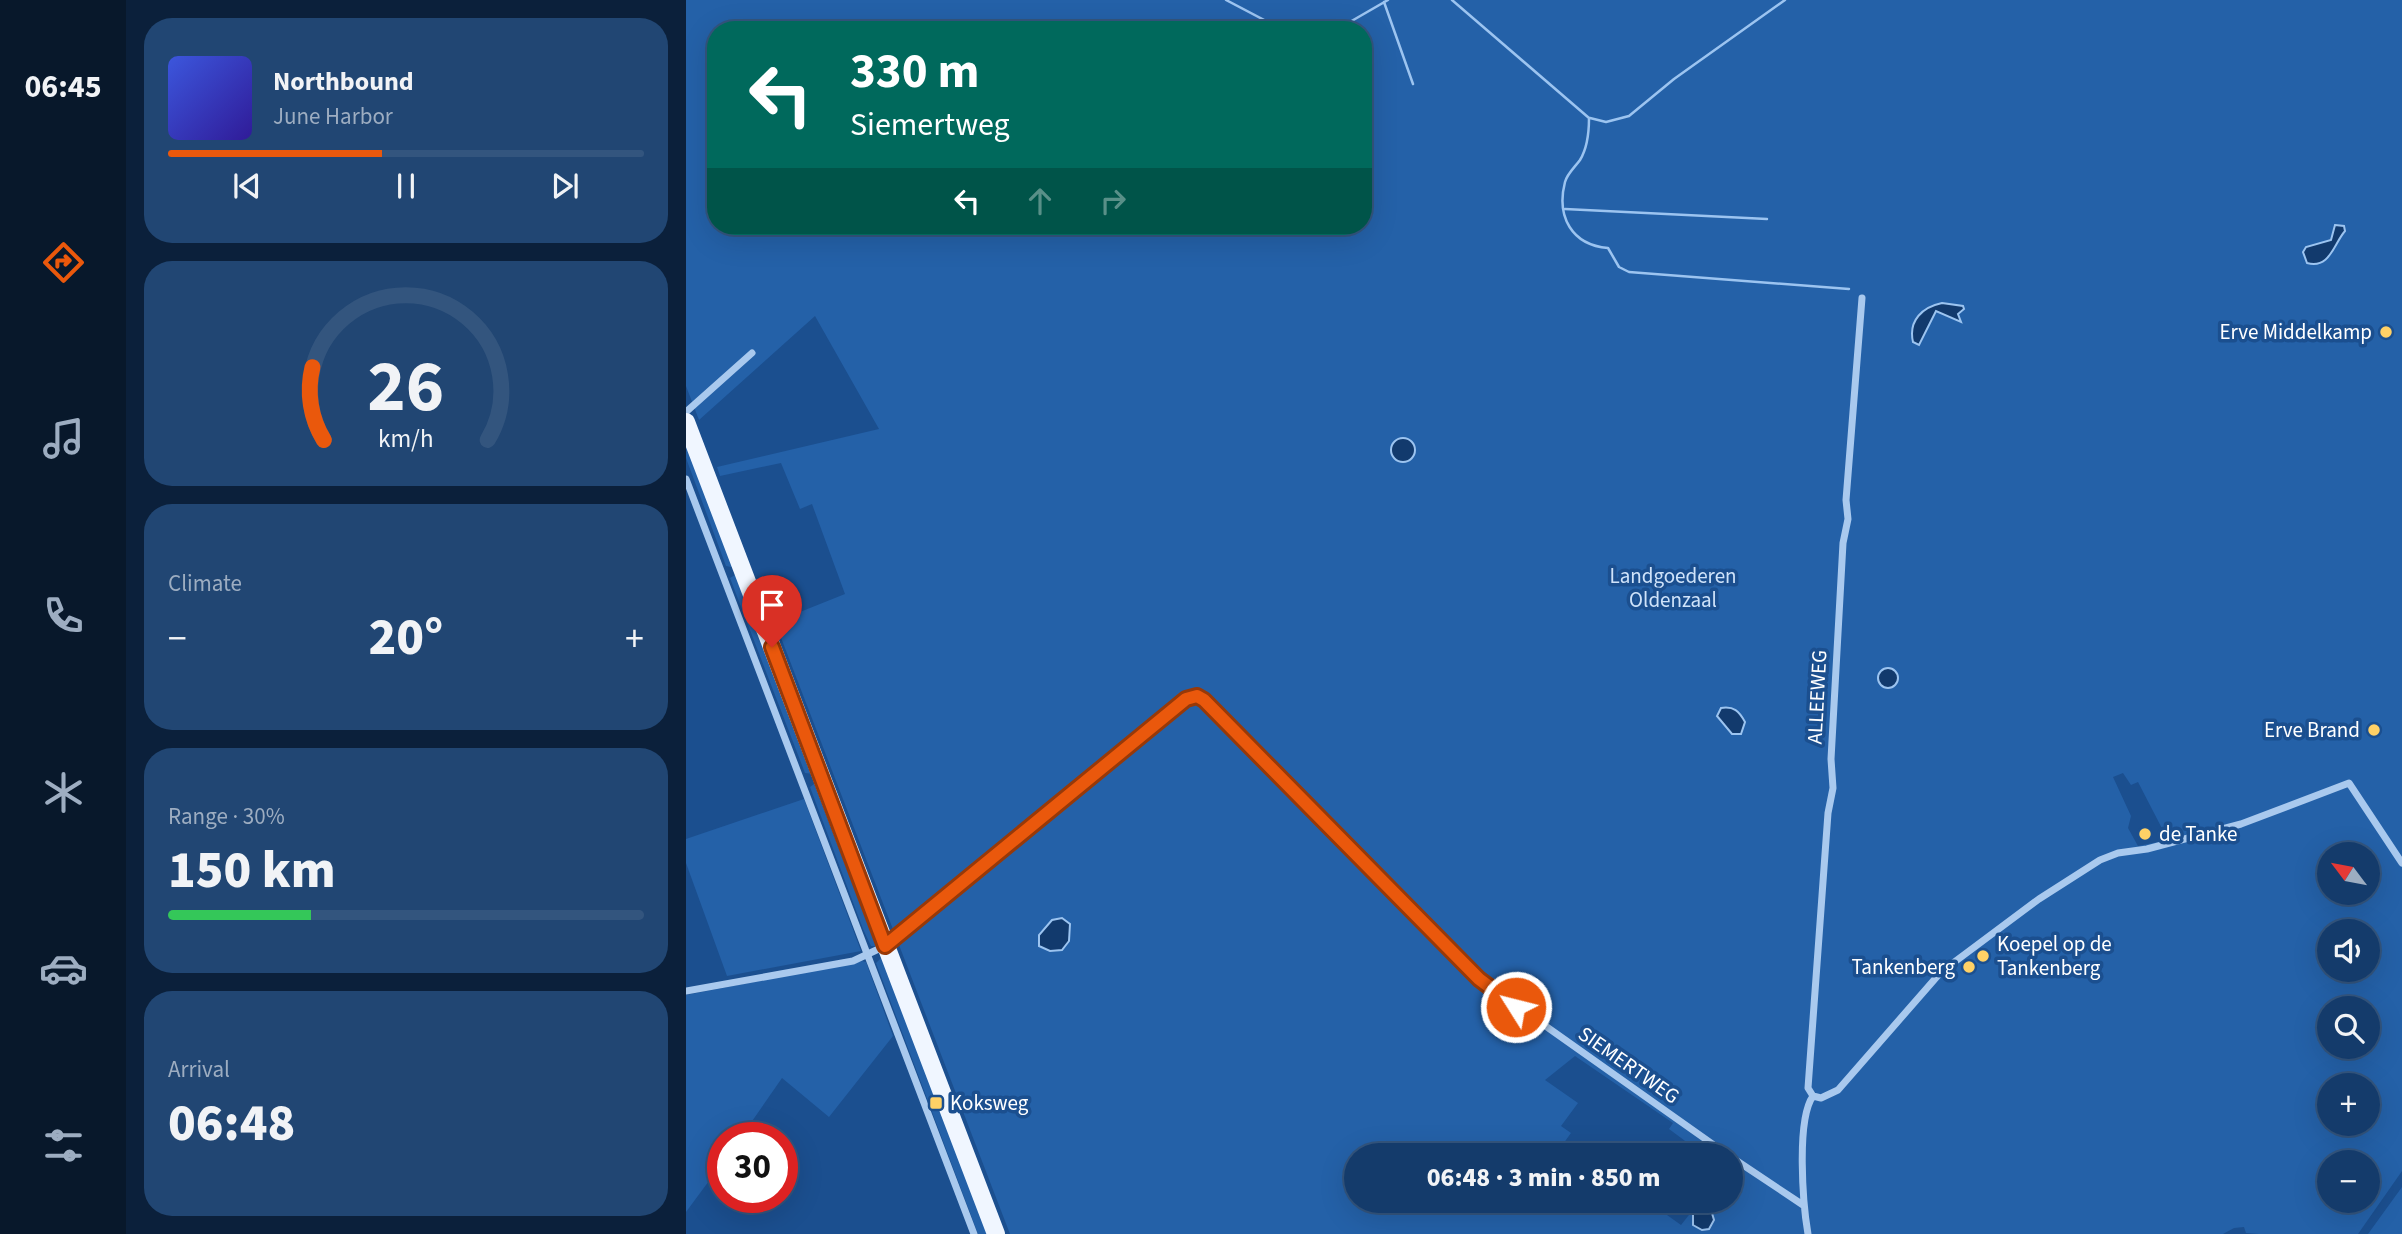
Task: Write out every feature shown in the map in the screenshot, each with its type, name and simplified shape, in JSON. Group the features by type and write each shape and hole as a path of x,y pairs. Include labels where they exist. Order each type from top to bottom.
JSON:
{"main road":[{"path":"686,422 996,1234"}],"street":[{"name":"ALLEEWEG","path":"1808,1234 1803,1205 1805,1122 1808,1104 1813,1096 1808,1088 1828,813 1833,788 1831,759 1843,543 1848,519 1846,500 1862,298"},
{"path":"686,412 752,353"},
{"path":"686,479 974,1234"},
{"path":"722,573 742,569"},
{"name":"SIEMERTWEG","path":"885,946 1186,699 1197,696 1204,700 1479,979 1711,1143"},
{"path":"803,783 822,777"},
{"path":"1813,1096 1821,1098 1838,1090 1941,972 2039,899 2108,856 2147,849 2241,824 2349,783 2402,863"},
{"path":"686,991 853,961 885,946"},
{"name":"SIEMERTWEG","path":"1743,1165 1803,1205"}],"green space":[{"name":"Landgoederen Oldenzaal","path":"686,0 2402,0 2402,1171 2380,1202 2380,1150 2317,1150 2317,1213 2373,1213 2358,1234 2259,1234 2246,1233 2244,1227 2234,1228 2223,1234 1010,1234 775,622 845,594 812,504 800,509 781,463 720,476 717,467 879,429 815,316 699,420 686,386","holes":["2123,773 2131,785 2138,782 2168,840 2138,846 2128,828 2131,816 2113,777","1069,922 1069,941 1062,950 1048,951 1042,948 1038,943","1575,1056 1673,1123 1669,1129 1688,1143 1743,1143 1743,1213 1690,1213 1681,1225 1664,1213 1344,1213 1344,1143 1564,1143 1571,1133 1561,1126 1578,1103 1545,1080"]},
{"path":"686,434 734,566 726,566 686,458"},
{"path":"739,575 815,774 805,773 730,578"},
{"path":"817,782 878,946 871,946 863,929 810,787"},
{"path":"804,799 861,951 727,976 686,863 686,839"},
{"path":"885,958 992,1234 978,1234 876,963"},
{"path":"862,961 866,962 893,1036 829,1117 782,1078 751,1122 707,1122 707,1184 686,1212 686,995"},
{"path":"2402,1187 2402,1234 2368,1234"}],"shaded area":[{"path":"2335,225 2344,226 2345,231 2330,254 2321,262 2307,263 2303,252 2306,247 2331,240"},
{"path":"1942,303 1963,306 1964,309 1958,314 1961,322 1936,311 1919,345 1913,342 1913,327 1918,316"},
{"path":"1403,438 1412,441 1415,450 1412,459 1403,462 1394,459 1391,450 1394,441"},
{"path":"1888,668 1895,671 1898,678 1895,685 1888,688 1881,685 1878,678 1881,671"},
{"path":"1721,708 1736,710 1741,715 1745,722 1741,734 1732,734 1717,716"},
{"path":"1062,918 1070,924 1069,941 1062,950 1050,951 1039,946 1039,935 1052,920"},
{"path":"1693,1213 1712,1213 1714,1220 1709,1229 1702,1230 1693,1225"}],"waterway":[{"path":"1226,0 1266,21"},
{"path":"1352,21 1388,0"},
{"path":"1452,0 1589,118 1583,155 1566,179 1563,195 1565,217 1576,235 1595,246 1608,248 1619,267 1629,272 1849,289"},
{"path":"1590,118 1606,122 1629,116 1674,79 1785,0"},
{"path":"1384,2 1413,84"},
{"path":"1565,209 1767,219"}],"place":[{"name":"Erve Middelkamp","path":"2386,332"},
{"name":"Erve Brand","path":"2374,730"},
{"name":"de Tanke","path":"2145,834"},
{"name":"Koepel op de Tankenberg","path":"1983,956"},
{"name":"Tankenberg","path":"1969,967"},
{"name":"Koksweg","path":"936,1103"}],"route":[{"path":"772,647 885,946 1186,699 1197,696 1204,700 1479,979 1516,1007"}]}
